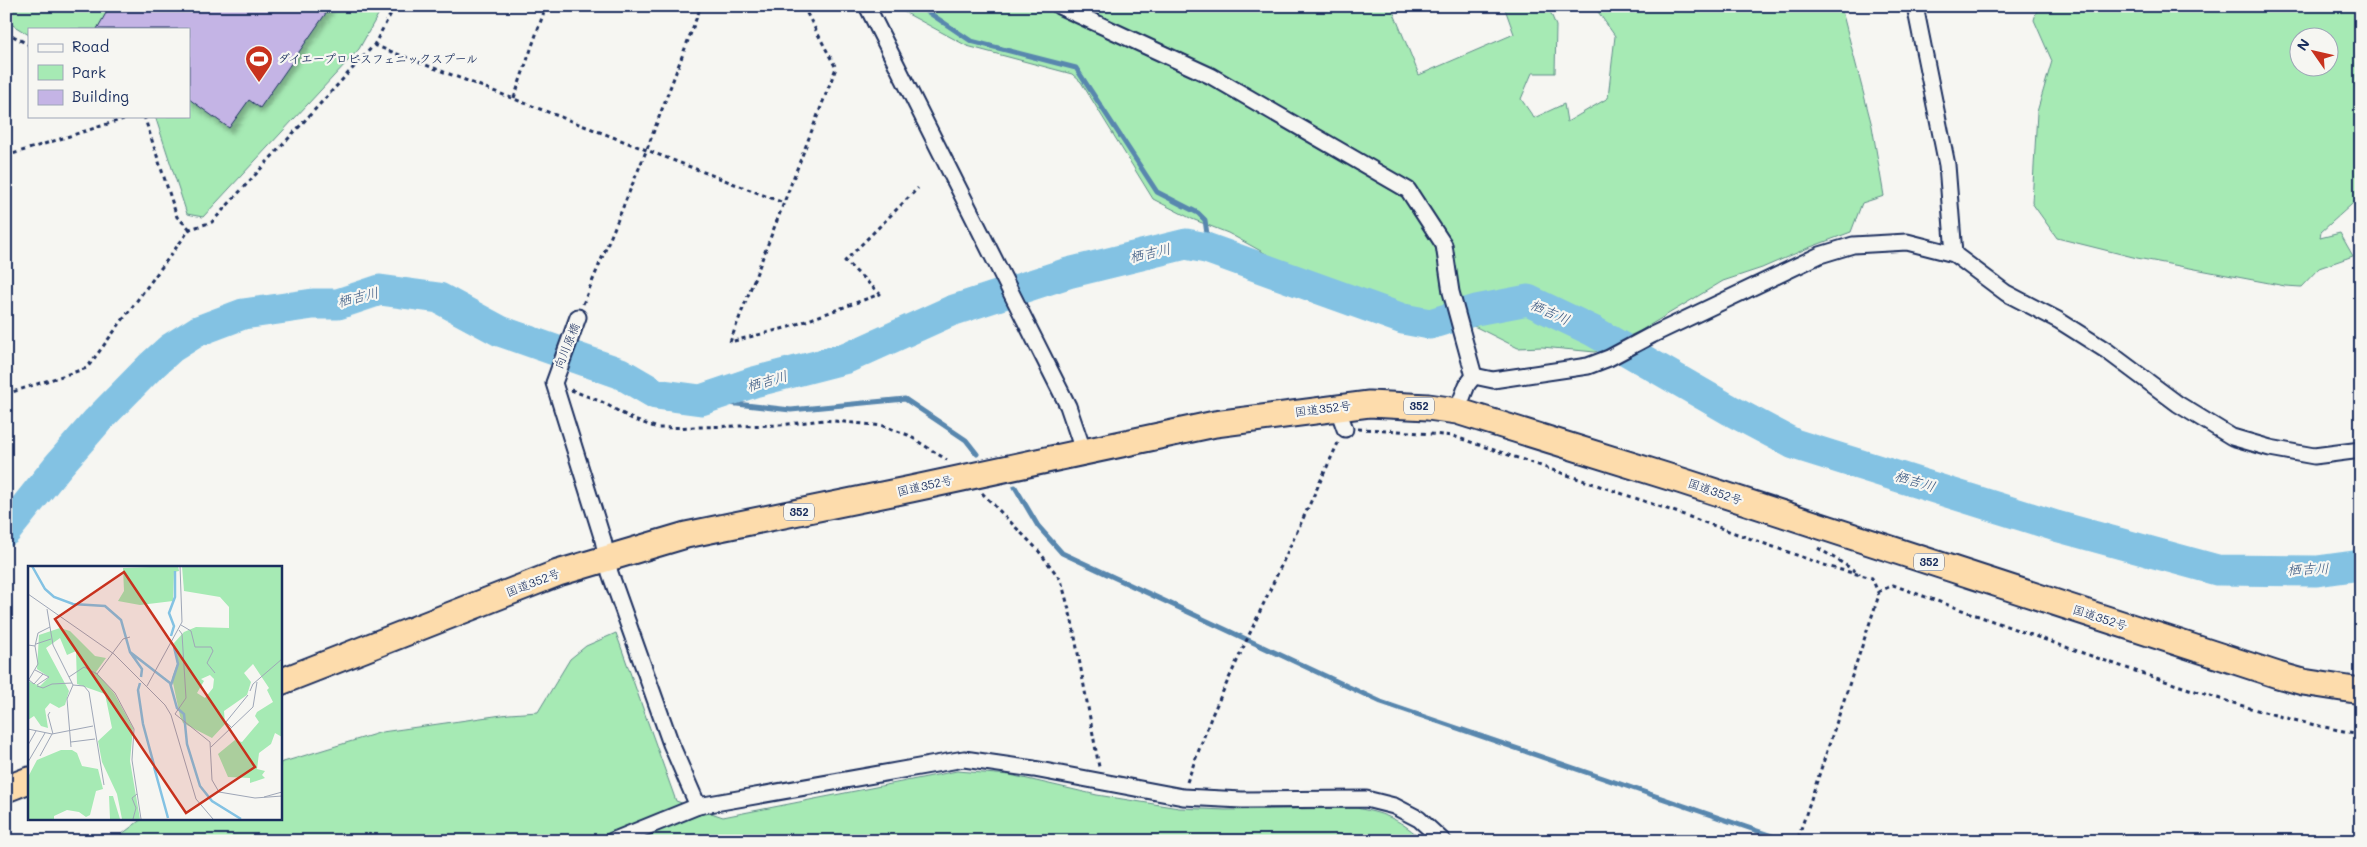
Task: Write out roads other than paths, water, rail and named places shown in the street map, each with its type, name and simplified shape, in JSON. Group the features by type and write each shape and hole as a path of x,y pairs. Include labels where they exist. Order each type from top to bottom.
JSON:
{"highway":[{"name":"国道352号","path":"281,682 558,573 629,550 686,535 1216,424 1341,418 1369,404 1457,410 1682,481 2278,676 2361,691"},
{"path":"6,789 28,780"}],"street":[{"path":"867,6 1068,406 1084,453"},
{"path":"1059,6 1211,76 1408,190 1444,246 1451,292 1474,376"},
{"path":"1915,6 1947,165 1954,254"},
{"path":"1474,376 1493,380 1588,366 1609,358 1652,335 1820,255 1853,245 1906,242 1954,254 2006,293 2058,320 2107,351 2178,404 2232,437 2270,448 2314,456 2361,450"},
{"name":"向川原橋","path":"578,317 554,379 603,540 606,559"},
{"path":"1457,410 1467,385 1474,376"},
{"path":"606,559 671,744 698,806"},
{"path":"612,841 698,806 964,759 1034,769 1183,797 1242,800 1366,799 1394,806 1419,819 1443,841"}],"waterway":[{"path":"919,6 971,41 1076,68 1157,192 1198,213 1205,220 1206,248"},
{"name":"栖吉川","path":"6,531 97,421 150,367 171,348 198,331 243,314 313,304 338,304 380,290 439,298 500,331 620,373 656,394 701,400 754,382 847,358 951,311 1068,273 1186,244 1206,248 1403,319 1430,324 1476,310 1528,300 1593,331 1730,410 1794,444 2056,526 2217,570 2317,571 2361,565"},
{"path":"701,400 791,410 905,399 966,440 977,454"},
{"path":"1015,487 1038,526 1062,553 1381,702 1781,839"}],"place":[{"name":"ダイエープロビスフェニックスプール","path":"259,83"}]}
